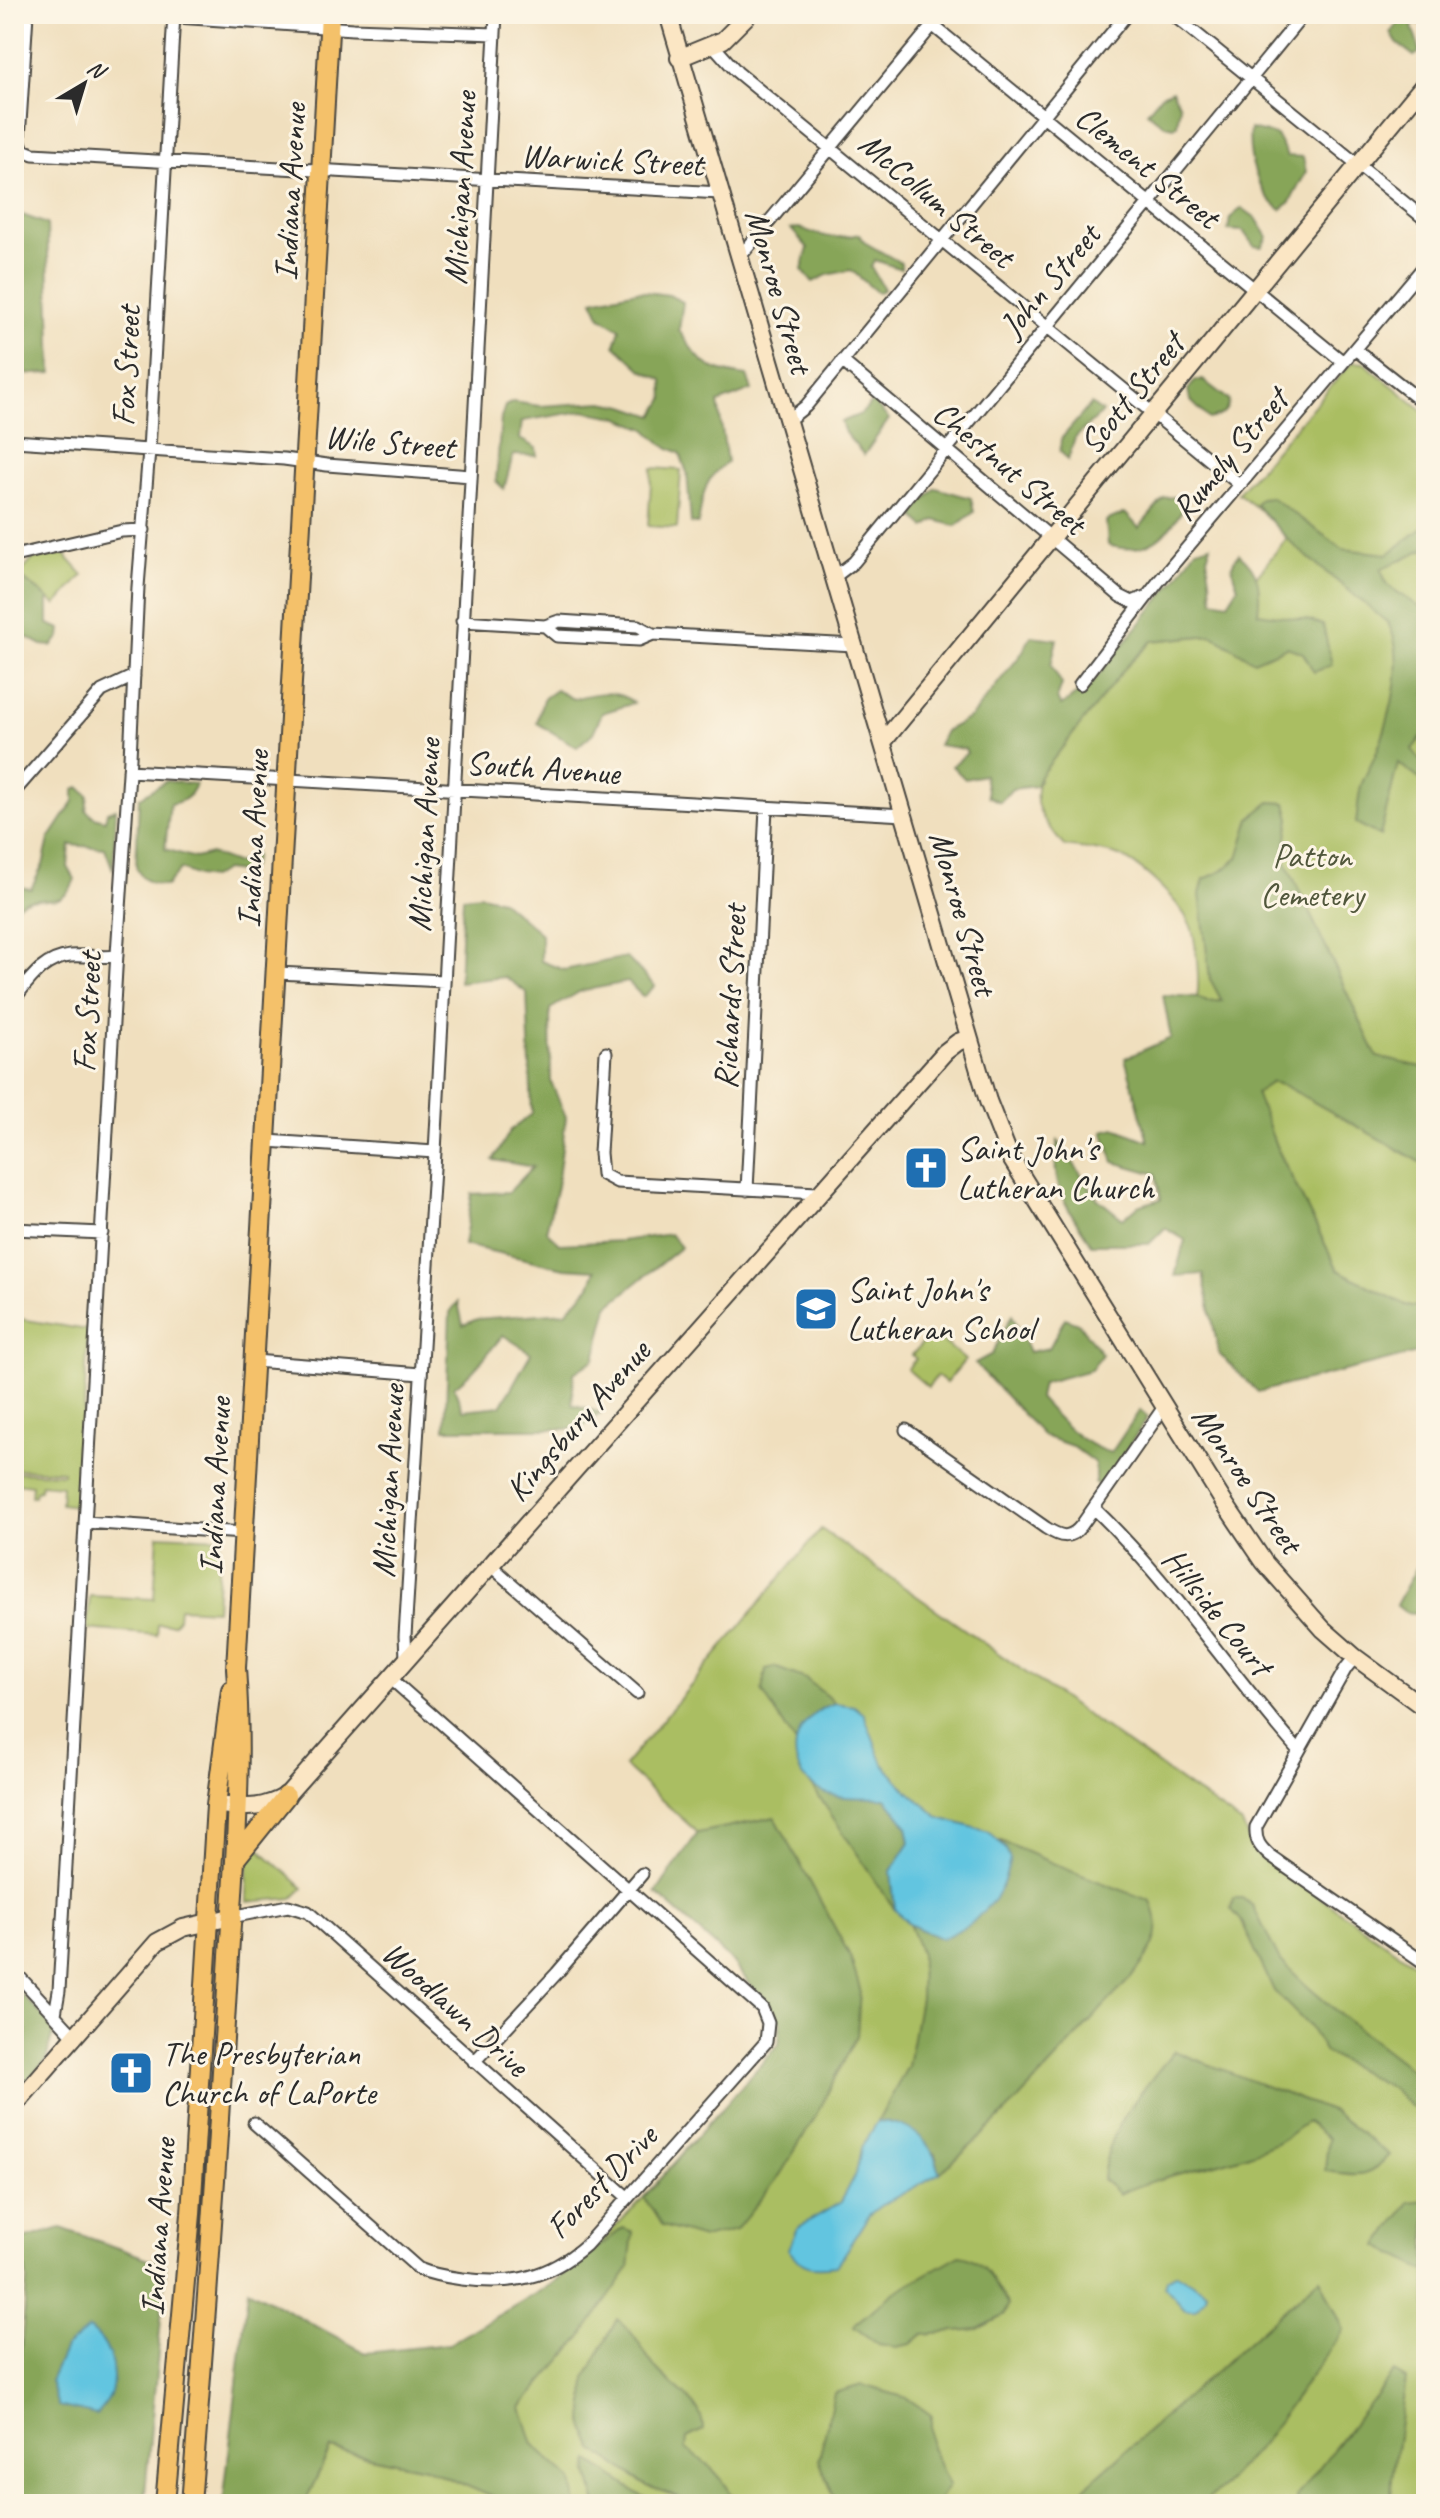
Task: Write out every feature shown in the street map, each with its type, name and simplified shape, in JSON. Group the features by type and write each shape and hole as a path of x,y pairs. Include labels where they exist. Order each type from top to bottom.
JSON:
{"main road":[{"name":"Indiana Avenue","path":"191,2504 238,1807 240,1715 236,1668 330,20"},
{"name":"Indiana Avenue","path":"165,2504 191,2210 216,1805 227,1712 236,1668"},
{"path":"235,1859 286,1796"},
{"path":"191,2210 213,2212"}],"street":[{"name":"Warwick Street","path":"27,14 19,139 23,150 33,154 720,193"},
{"path":"132,14 330,20 495,34"},
{"name":"Michigan Avenue","path":"406,1658 496,14"},
{"name":"Monroe Street","path":"668,14 969,1038 994,1121 1010,1157 1264,1562 1323,1629 1355,1657 1426,1709"},
{"path":"679,58 713,45 733,32 749,14"},
{"name":"Clement Street","path":"919,14 1342,361"},
{"path":"739,258 942,14"},
{"path":"787,421 806,406 1127,14"},
{"path":"1172,14 1426,220"},
{"path":"1186,25 1195,14"},
{"name":"John Street","path":"833,578 854,562 1304,14"},
{"name":"Fox Street","path":"55,2014 71,1816 138,587 144,530 174,15"},
{"name":"McCollum Street","path":"713,45 737,72 1239,484"},
{"name":"Scott Street","path":"883,742 1426,82"},
{"name":"Rumely Street","path":"1080,684 1239,484 1426,264"},
{"path":"1355,349 1426,405"},
{"name":"Chestnut Street","path":"842,361 1120,596 1132,602 1147,596"},
{"path":"14,441 149,450"},
{"name":"Wile Street","path":"149,450 471,476"},
{"path":"15,559 122,531 144,530"},
{"path":"462,621 545,626 557,636 639,640 653,634 854,645"},
{"path":"14,792 102,691 134,676"},
{"name":"South Avenue","path":"129,771 904,815"},
{"name":"Richards Street","path":"747,1190 766,808"},
{"path":"14,999 34,974 51,962 70,956 117,956"},
{"path":"277,973 444,981"},
{"name":"Kingsbury Avenue","path":"286,1796 817,1193 945,1052 969,1038"},
{"path":"606,1053 600,1153 602,1174 617,1182 817,1193"},
{"path":"267,1141 435,1152"},
{"path":"14,1229 102,1233"},
{"path":"254,1361 421,1374"},
{"path":"906,1430 1062,1536 1072,1534 1094,1508 1164,1407"},
{"name":"Hillside Court","path":"1094,1508 1203,1633 1298,1750"},
{"path":"85,1522 243,1533"},
{"path":"490,1565 637,1693"},
{"path":"1355,1657 1298,1750 1256,1827 1255,1837 1270,1856 1426,1964"},
{"path":"389,1677 629,1888"},
{"path":"216,1805 256,1808 286,1796"},
{"path":"474,2062 557,1973 642,1874"},
{"name":"Forest Drive","path":"254,2123 419,2269 439,2276 499,2282 539,2275 557,2266 586,2245 766,2042 768,2023 762,2008 629,1888"},
{"name":"Woodlawn Drive","path":"231,1917 288,1906 308,1912 627,2197"},
{"path":"14,2106 157,1942 171,1933 231,1917"},
{"path":"14,1971 74,2036"}],"green space":[{"path":"1409,14 1426,23 1426,29 1417,22 1412,26 1420,52 1414,56 1397,43 1391,33"},
{"path":"1172,90 1180,106 1174,127 1165,125 1147,112 1161,95"},
{"path":"1250,129 1276,135 1287,156 1303,157 1306,172 1290,202 1281,210 1266,194 1255,174 1250,151"},
{"path":"1242,208 1256,218 1268,237 1262,247 1254,246 1243,231 1228,230 1230,218"},
{"path":"14,212 47,224 52,373 14,375"},
{"path":"799,228 828,237 859,234 864,242 901,263 901,269 875,260 871,267 884,289 878,293 851,270 827,275 813,282 802,270 808,248 791,229"},
{"path":"637,291 669,295 683,302 679,330 693,351 714,368 747,376 752,390 718,403 727,462 709,482 698,524 691,523 687,473 680,453 663,445 646,429 617,417 583,411 522,421 520,439 536,448 537,456 513,455 504,489 496,481 501,418 505,406 513,402 540,406 603,402 654,416 664,399 663,380 642,370 615,345 620,329 601,317 593,300"},
{"name":"Patton Cemetery","path":"1352,362 1364,363 1426,413 1426,1119 1212,981 1222,1001 1207,1002 1197,997 1198,971 1190,924 1169,895 1149,876 1119,856 1064,846 1041,814 1036,797 1040,776 1126,666 1152,641 1212,635 1254,661 1287,647 1236,602 1290,534 1238,493"},
{"path":"1203,380 1229,400 1223,413 1209,419 1190,400 1188,390 1195,381"},
{"path":"873,402 889,419 864,455 845,433 841,422 861,414"},
{"path":"1091,404 1102,412 1075,438 1068,460 1060,451 1061,439"},
{"path":"652,468 681,470 677,528 648,526"},
{"path":"936,488 971,498 974,512 956,526 935,520 925,527 914,517 920,505"},
{"path":"1183,496 1189,500 1156,540 1135,548 1108,545 1106,521 1125,513 1139,528 1164,498"},
{"path":"1271,497 1343,549 1388,554 1426,525 1426,548 1381,569 1387,585 1426,611 1426,732 1412,749 1426,767 1426,784 1398,763 1380,836 1356,823 1361,786 1392,705 1397,669 1394,637 1388,623 1293,545 1255,504 1260,498"},
{"path":"1211,545 1207,558 1213,600 1228,603 1238,587 1233,566 1239,554 1258,581 1258,613 1323,625 1332,665 1314,672 1303,653 1287,647 1254,661 1212,635 1152,641 1126,667 1040,776 1036,786 1012,789 1000,802 988,796 984,775 965,779 952,766 967,753 965,749 938,745 945,731 971,717 1022,653 1031,636 1057,639 1051,665 1062,684 1057,699 1061,706 1092,683 1176,579 1196,549"},
{"path":"64,554 83,575 56,605 19,575 33,559"},
{"path":"25,581 48,598 48,624 61,629 60,637 52,646 29,638 14,638 14,586"},
{"path":"556,690 573,699 612,694 634,703 602,713 593,733 577,747 537,723 543,699"},
{"path":"166,781 196,784 186,798 170,804 165,849 195,858 211,854 235,863 244,861 253,851 255,857 251,868 240,872 225,870 211,878 181,869 166,886 151,883 141,876 136,867 139,798"},
{"path":"79,787 88,795 86,810 94,817 105,820 107,812 116,809 113,870 105,848 70,845 68,867 75,879 65,895 53,900 25,901 14,909 14,886 31,889 43,865 49,839 74,801 74,790"},
{"path":"1270,802 1286,803 1290,819 1284,858 1377,1057 1426,1068 1426,1165 1285,1086 1272,1082 1256,1093 1276,1146 1338,1270 1405,1305 1426,1308 1426,1351 1258,1392 1219,1354 1203,1274 1175,1276 1185,1240 1165,1228 1149,1244 1091,1244 1062,1196 1056,1157 1058,1141 1098,1199 1123,1219 1138,1206 1161,1199 1156,1174 1114,1162 1103,1131 1115,1128 1148,1141 1125,1058 1171,1038 1163,995 1197,997 1207,1002 1222,1001 1210,979 1200,894 1204,879 1222,871 1238,858 1250,818"},
{"path":"481,895 501,900 541,934 541,961 564,970 626,957 655,986 643,997 628,982 581,991 550,1009 551,1082 566,1117 557,1186 546,1231 560,1244 621,1241 670,1234 681,1247 608,1306 595,1359 574,1373 572,1404 601,1413 580,1429 445,1429 450,1312 458,1302 463,1325 477,1319 566,1312 590,1286 596,1270 564,1268 464,1245 472,1194 509,1192 533,1167 493,1160 511,1130 532,1114 527,993 505,977 459,982 463,897","holes":["503,1335 531,1353 501,1406 463,1410 454,1387 474,1370"]},
{"path":"1272,1082 1285,1086 1426,1165 1426,1308 1405,1305 1338,1271 1276,1146 1255,1093"},
{"path":"1012,1315 1029,1352 1049,1348 1065,1318 1078,1323 1102,1354 1091,1370 1042,1383 1039,1398 1080,1438 1111,1453 1140,1410 1148,1417 1102,1486 1095,1483 1095,1463 1072,1446 1043,1436 975,1363 992,1354"},
{"path":"14,1318 88,1330 79,1501 75,1506 61,1504 62,1486 41,1484 35,1496 31,1496 32,1485 16,1483 14,1472 63,1474 63,1471 14,1469"},
{"path":"939,1338 965,1360 946,1383 937,1376 928,1387 907,1369 916,1359 912,1355 925,1340"},
{"path":"821,1529 1242,1824 1254,1851 1426,1972 1426,2504 304,2504 330,2449 425,2468 503,2501 491,2455 574,2270 644,2197 779,2044 781,2022 728,1957 656,1893 698,1833 624,1766"},
{"path":"158,1535 220,1538 216,1610 179,1608 178,1618 173,1624 158,1624 157,1635 87,1629 90,1596 154,1599"},
{"path":"1426,1550 1426,1614 1405,1612 1396,1605"},
{"path":"774,1667 806,1679 835,1703 810,1718 796,1744 762,1691 766,1669"},
{"path":"810,1783 836,1796 886,1798 907,1826 910,1842 891,1871 895,1910"},
{"path":"775,1817 850,1956 860,1989 857,2036 814,2119 780,2175 736,2230 703,2238 662,2226 644,2197 779,2044 781,2022 728,1957 656,1893 698,1833"},
{"path":"999,1840 1151,1901 1157,1932 1149,1953 1128,1981 1002,2116 940,2173 935,2154 889,2122 878,2121 908,2066 920,1998 921,1954 909,1924 942,1939 1006,1849"},
{"path":"255,1845 303,1888 293,1898 247,1902 248,1858"},
{"path":"1233,1898 1242,1898 1253,1906 1279,1959 1306,1985 1426,2081 1426,2116 1393,2089 1325,2052 1309,2026 1274,1991 1241,1920 1231,1909"},
{"path":"14,1987 54,2031 46,2060 14,2096 14,2070 24,2059 26,2030 14,2020"},
{"path":"1174,2051 1333,2112 1389,2155 1374,2169 1360,2174 1325,2171 1328,2139 1307,2122 1280,2141 1257,2151 1119,2194 1103,2179 1111,2143 1128,2110"},
{"path":"1426,2200 1426,2271 1378,2246 1409,2202"},
{"path":"61,2228 166,2265 144,2504 14,2504 14,2385 18,2384 27,2279 20,2240"},
{"path":"623,2228 633,2232 629,2268 580,2339 521,2407 533,2444 572,2480 576,2504 509,2504 425,2468 330,2449 304,2504 223,2504 248,2289 366,2353 449,2344 550,2285"},
{"path":"960,2255 983,2267 1008,2305 1005,2315 978,2329 923,2334 911,2344 896,2347 878,2344 854,2327 895,2292"},
{"path":"1320,2278 1344,2330 1261,2445 1219,2490 1200,2504 1073,2504 1074,2497"},
{"path":"617,2319 663,2377 693,2403 702,2420 703,2430 687,2438 686,2449 716,2473 738,2504 699,2504 647,2486 594,2450 584,2426 586,2378"},
{"path":"1394,2372 1406,2379 1391,2504 1300,2504 1296,2497"},
{"path":"862,2385 907,2398 931,2415 931,2447 949,2485 937,2504 837,2504 819,2460 834,2393"},
{"path":"590,2461 642,2496 662,2504 597,2504 588,2473"}],"water":[{"path":"835,1703 854,1706 864,1714 883,1764 909,1792 940,1818 989,1832 1006,1849 1010,1860 1003,1884 994,1900 972,1923 942,1939 909,1924 895,1910 891,1871 910,1842 907,1826 886,1798 830,1795 809,1782 800,1771 796,1744 800,1731 820,1710"},
{"path":"878,2121 901,2125 919,2136 932,2152 940,2173 869,2215 836,2266 803,2264 788,2249 797,2228 841,2202 856,2174 861,2148"},
{"path":"1176,2273 1207,2292 1205,2299 1195,2309 1185,2309 1165,2287 1167,2279"},
{"path":"88,2329 106,2348 113,2375 110,2396 96,2415 58,2406 50,2381 65,2348"}],"place":[{"name":"Saint John's Lutheran Church","path":"926,1168"},
{"name":"Saint John's Lutheran School","path":"816,1309"},
{"name":"The Presbyterian Church of LaPorte","path":"131,2073"}]}
